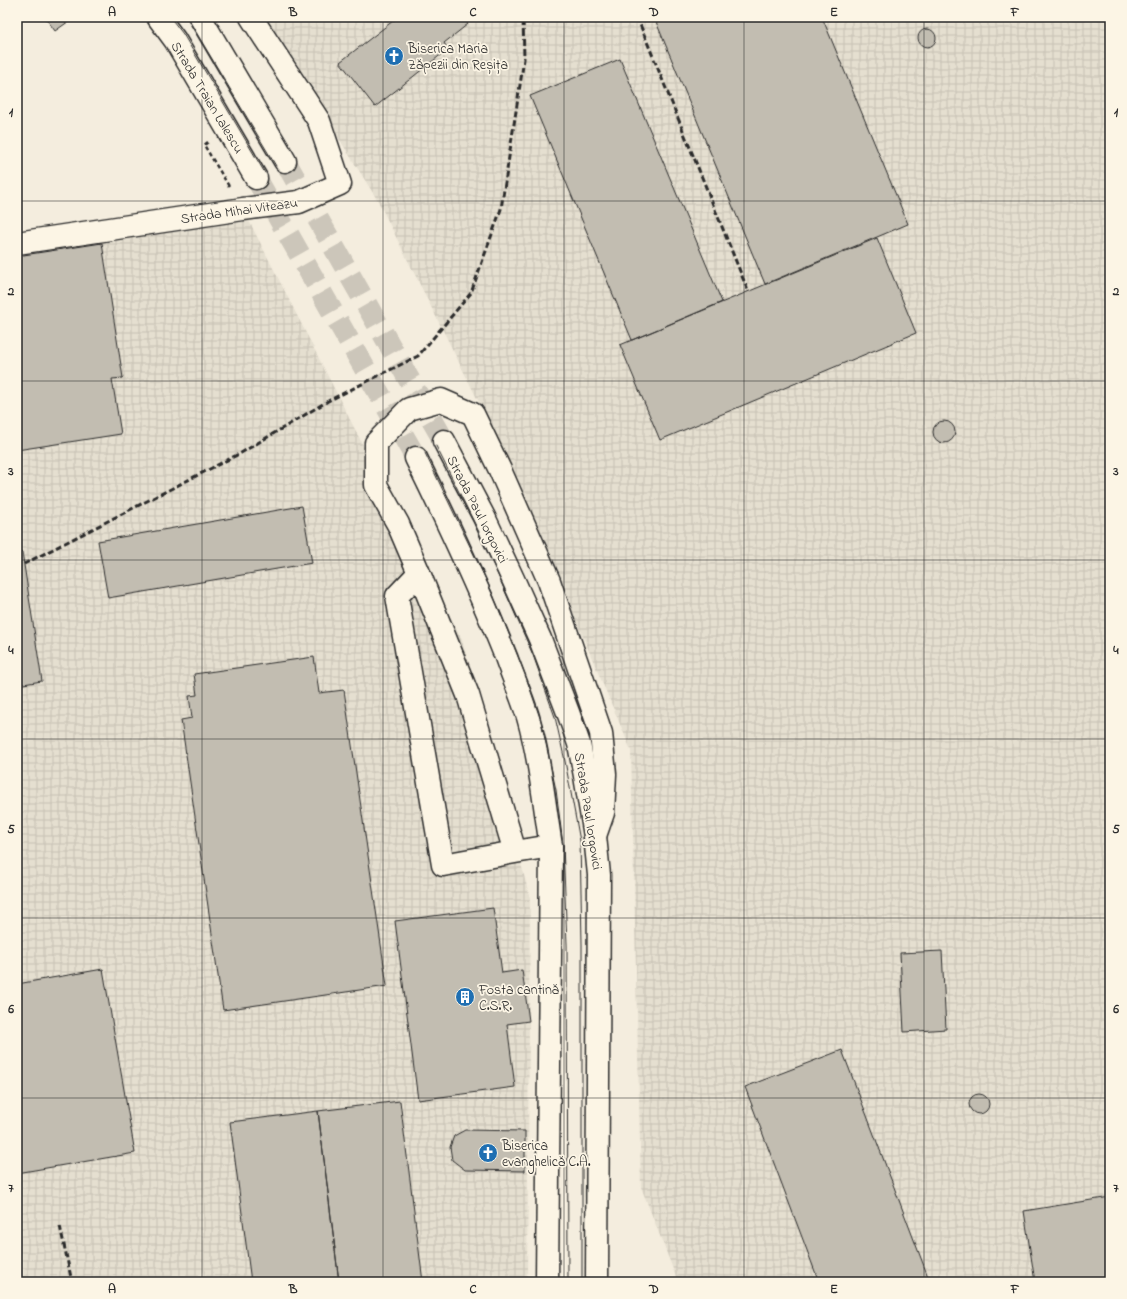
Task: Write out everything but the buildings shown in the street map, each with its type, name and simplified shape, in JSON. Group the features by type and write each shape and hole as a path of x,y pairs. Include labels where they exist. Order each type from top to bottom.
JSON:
{"main road":[{"name":"Strada Traian Lalescu","path":"158,17 175,40 256,178"},
{"path":"200,17 285,161"},
{"name":"Strada Mihai Viteazu","path":"17,243 243,209 300,202 340,184 319,121 251,17"},
{"path":"515,852 468,695 398,524 376,485 376,444 409,409 441,400 473,414 500,470 549,581 601,733 605,774 603,813 595,836"},
{"name":"Strada Paul Iorgovici","path":"444,441 484,517 540,639 579,744 595,836 599,876 600,931 597,1282"},
{"path":"416,458 440,506 486,608 528,718 542,788 551,846 547,1282"},
{"path":"419,573 397,596 443,865 551,846"}],"path":[{"path":"213,138 204,145 243,209"}],"shaded area":[{"path":"263,17 1110,17 1110,1282 678,1282 641,1187 631,750 506,456 378,201"},
{"path":"243,209 462,640 530,898 527,1282 17,1282 17,243"}],"tunnel":[{"path":"285,161 444,441"},
{"path":"256,178 416,458"}],"tram line":[{"path":"170,17 183,34 265,173"},
{"path":"187,17 276,166"},
{"path":"436,446 479,532 533,655 555,717 580,841 582,944 582,1282"},
{"path":"425,453 492,592 525,674 541,721 556,790 563,844 567,945 568,1282"}],"railway":[{"path":"24,564 241,453 328,401 418,356 471,293 501,209 524,59 523,17"},
{"path":"637,17 748,291"},
{"path":"60,1226 72,1282"}],"place":[{"name":"Biserica Maria Zăpezii din Reșița","path":"394,56"},
{"name":"Fosta cantină C.S.R.","path":"465,997"},
{"name":"Biserica evanghelică C.A.","path":"488,1153"}]}
